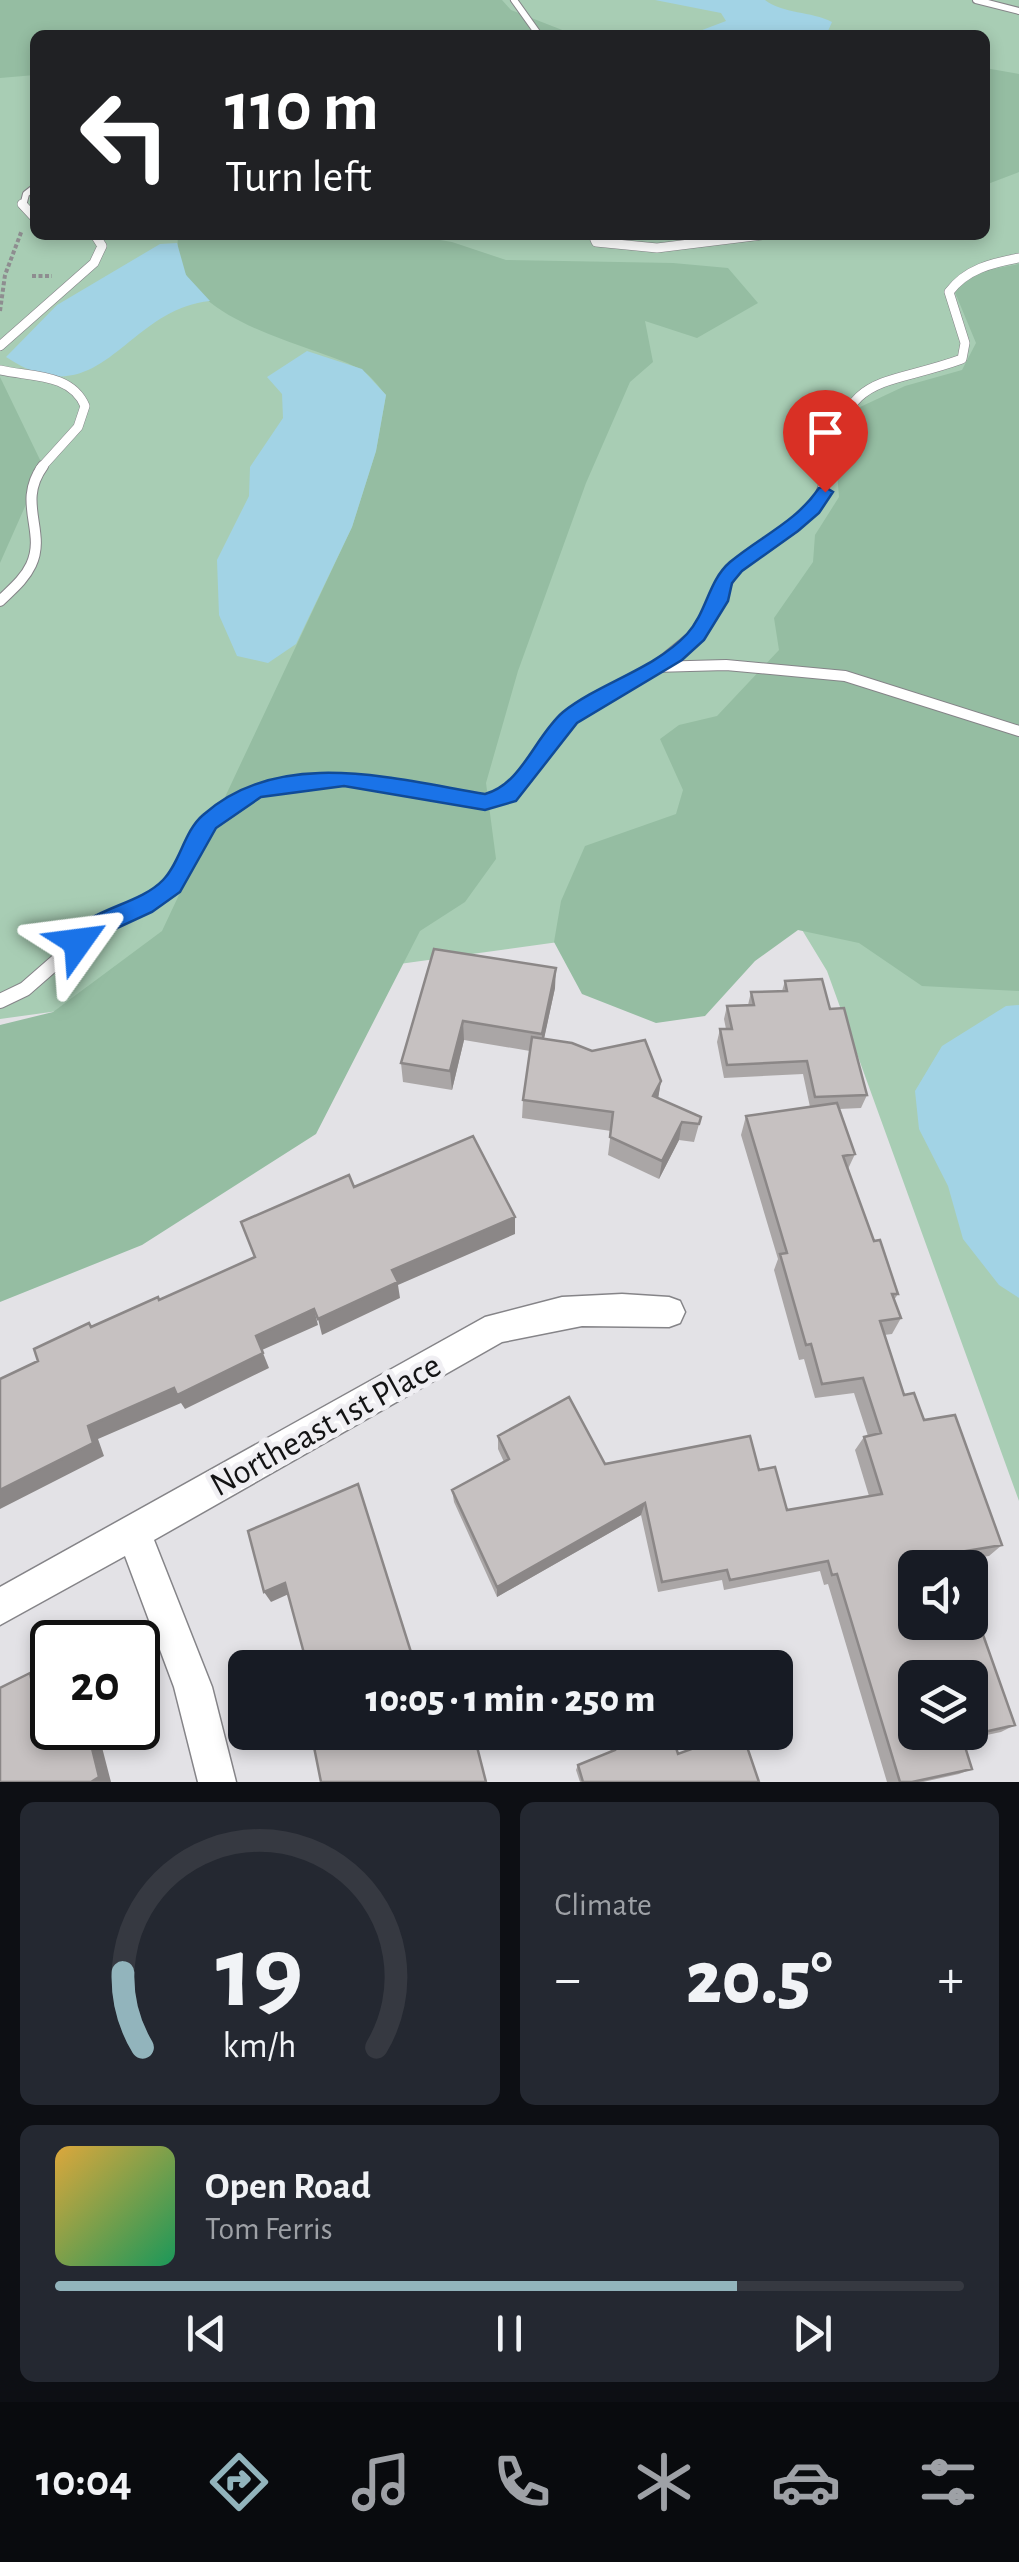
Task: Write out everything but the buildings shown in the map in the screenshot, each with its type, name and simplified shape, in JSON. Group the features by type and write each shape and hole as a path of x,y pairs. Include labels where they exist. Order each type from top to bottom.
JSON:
{"street":[{"name":"Northeast 1st Place","path":"0,1607 496,1328 551,1312 596,1307 669,1312"},
{"path":"134,1532 193,1687 216,1782"}],"lane":[{"path":"514,0 535,30"},
{"path":"976,0 1019,11"},
{"path":"30,191 22,205 30,214"},
{"path":"0,346 94,263 102,246 98,240"},
{"path":"595,240 614,246 662,246 717,240"},
{"path":"0,1001 25,989 96,928 144,905 172,886 208,822 256,790 344,778 485,802 508,796 570,718 676,656 697,636 718,601 723,582 736,567 813,509 825,492 840,420 860,394 962,359 966,343 949,292 955,282 978,268 1019,258"},
{"path":"0,370 65,384 79,393 84,404 83,420 36,472 30,489 37,538 35,562 16,588 0,601"},
{"path":"654,667 726,665 845,676 1019,732"}],"path":[{"path":"0,310 5,275 19,233 30,222"}],"green space":[{"path":"0,0 1019,0 1019,1501 827,971 790,910 0,1019"},
{"path":"0,0 502,0 511,10 562,30 30,30 30,75 0,78"},
{"path":"990,69 1019,74 1019,172 990,183"},
{"path":"179,240 440,240 506,260 673,263 728,268 758,303 697,338 645,321 653,362 630,382 586,483 518,671 486,783 496,859 465,902 420,931 316,1134 142,1245 0,1302 0,1025 53,1012 162,931 352,527 376,451 386,395 358,368 244,323 217,307 195,288 181,264"},
{"path":"1019,264 1019,991 922,986 859,943 798,930 755,961 705,1016 656,1023 582,994 554,942 561,901 585,846 676,814 683,790 660,739 679,725 717,716 779,650 774,618 813,562 815,535 839,497 837,472 844,450 858,431 858,408 905,386 962,370 976,343 954,290 982,271"},
{"path":"0,377 43,466 0,563"}],"water":[{"path":"655,0 765,0 832,22 828,30 702,30 726,21 721,13"},
{"path":"177,243 186,275 210,301 180,309 155,322 90,369 66,376 39,373 6,357 57,305 160,244"},
{"path":"307,351 362,369 386,395 376,451 352,527 296,644 268,663 237,656 219,615 217,560 249,496 250,467 283,418 282,394 267,377"},
{"path":"1019,1005 1019,1298 999,1285 963,1239 948,1186 919,1129 915,1091 942,1046 1006,1006"}],"route":[{"path":"78,942 172,886 208,822 256,790 344,778 445,798 485,802 508,796 570,718 676,656 697,636 718,601 723,582 736,567 792,528 825,492"}]}
